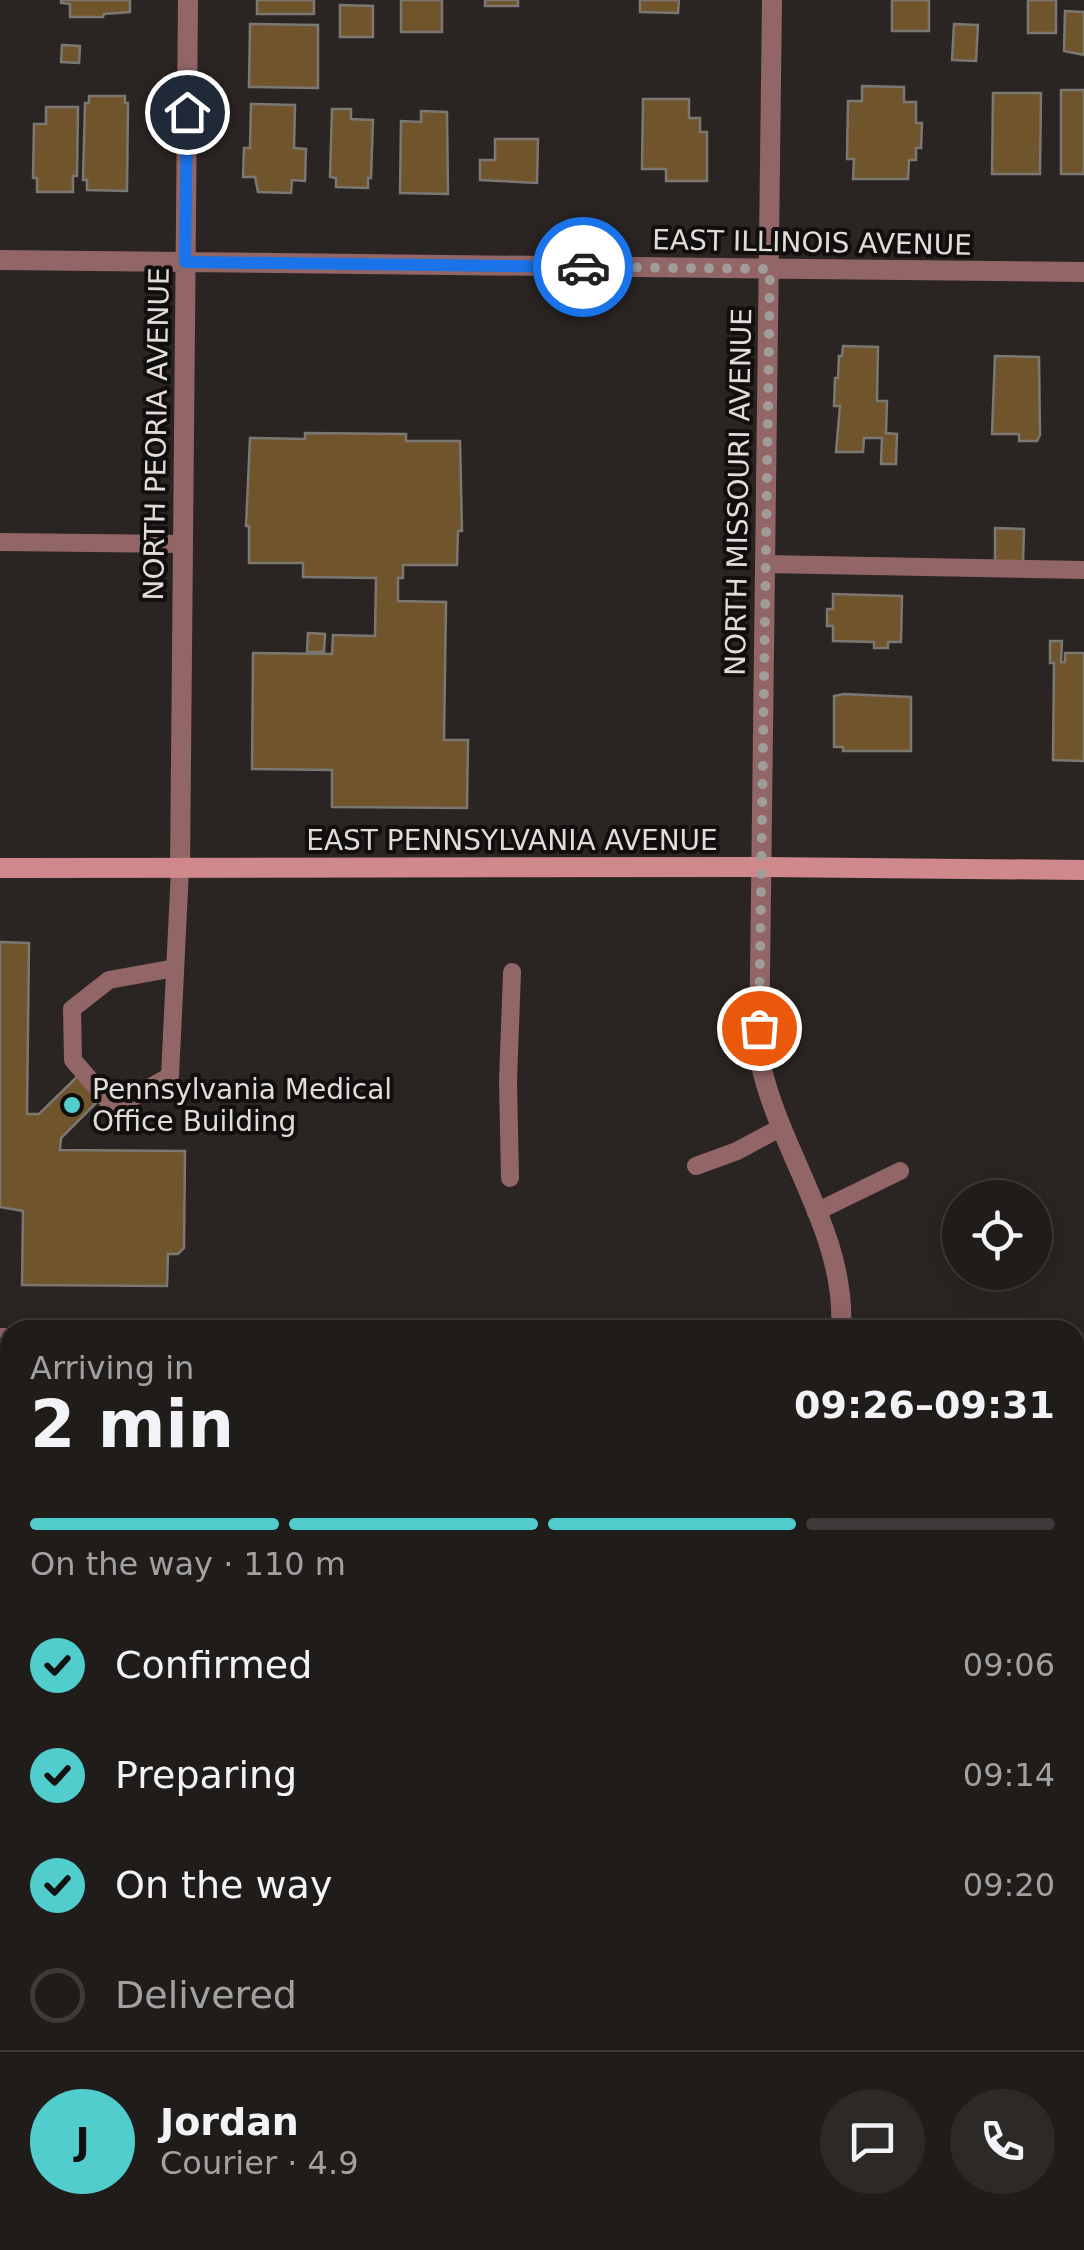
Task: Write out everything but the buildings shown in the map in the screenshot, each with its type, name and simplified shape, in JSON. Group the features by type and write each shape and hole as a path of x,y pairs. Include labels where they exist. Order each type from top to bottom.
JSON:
{"street":[{"name":"NORTH PEORIA AVENUE","path":"180,869 188,0"},
{"name":"NORTH MISSOURI AVENUE","path":"772,0 759,1056 764,1084 780,1128 827,1236 842,1294 841,1320"},
{"name":"EAST ILLINOIS AVENUE","path":"0,260 1084,272"},
{"name":"EAST PENNSYLVANIA AVENUE","path":"0,868 1084,870"}],"lane":[{"path":"0,542 182,544"},
{"path":"764,564 1084,570"},
{"path":"175,968 109,980 72,1009 73,1060 114,1108 170,1076 180,869"},
{"path":"510,1178 512,972"},
{"path":"696,1166 736,1152 780,1128"},
{"path":"816,1212 900,1171"}],"way so far":[{"path":"583,267 770,269 759,1028"}],"place":[{"name":"Pennsylvania Medical Office Building","path":"72,1105"}],"route":[{"path":"187,112 185,262 583,267"}]}
